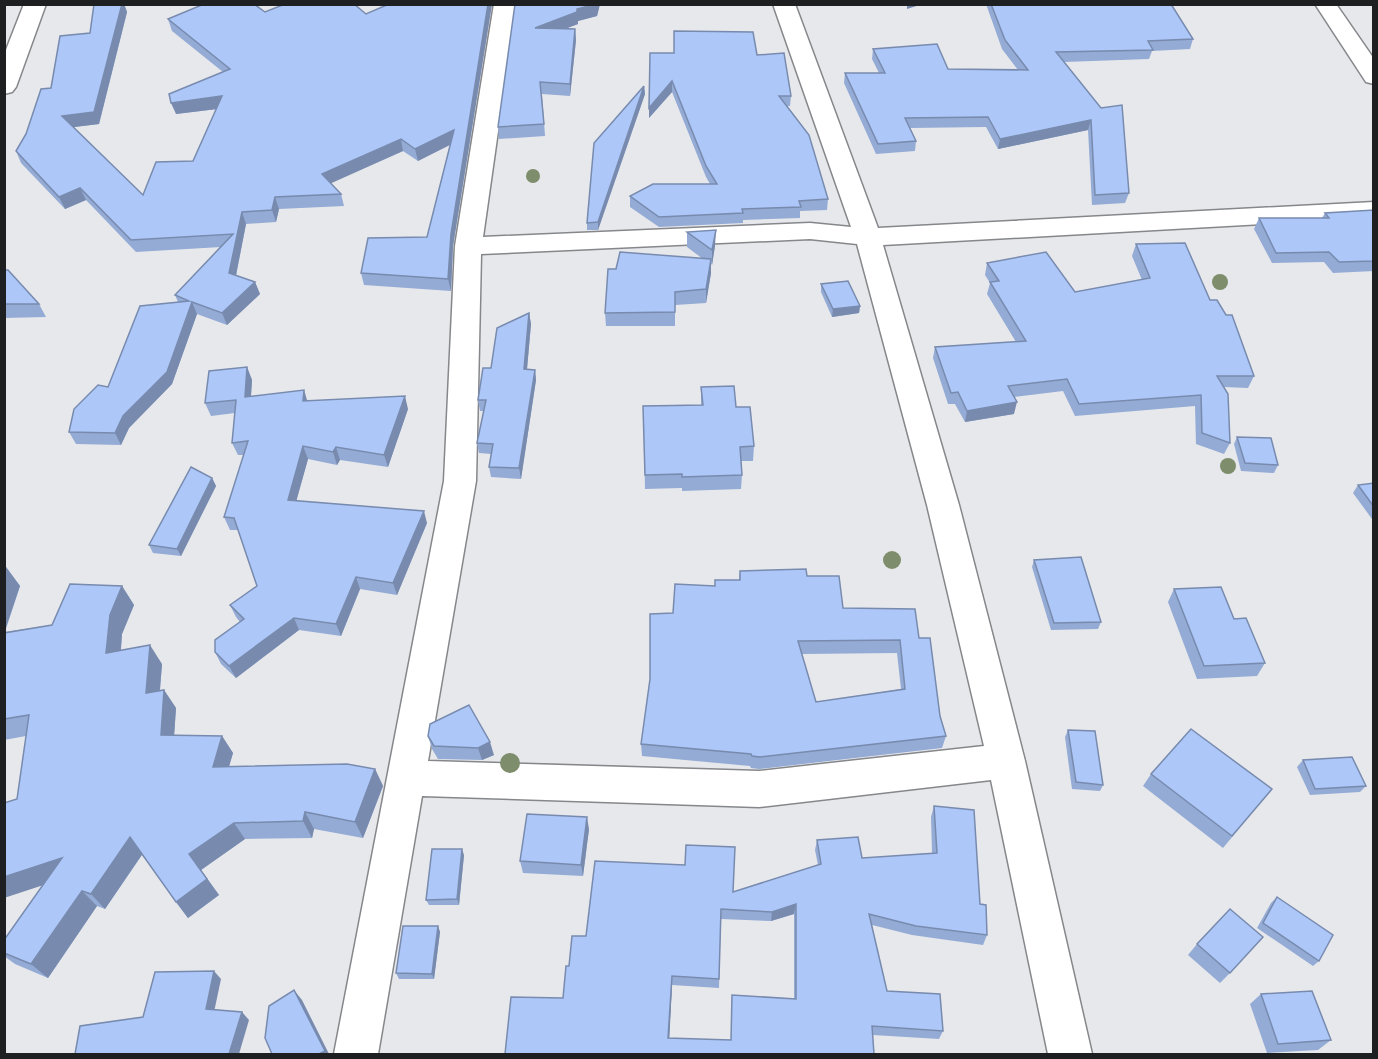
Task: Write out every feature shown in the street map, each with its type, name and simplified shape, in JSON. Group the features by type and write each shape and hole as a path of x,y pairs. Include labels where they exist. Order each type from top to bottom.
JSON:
{"street":[{"path":"356,1054 460,481 468,246 505,4"},
{"path":"784,4 868,237 943,505 1006,762 1070,1054"},
{"path":"1325,4 1374,77"},
{"path":"4,87 42,5"},
{"path":"468,246 810,231 868,237 1374,210"},
{"path":"407,778 759,789 1006,762"}],"building":[{"path":"94,4 122,4 94,112 62,116 143,195 156,162 193,161 222,96 171,103 169,94 230,69 168,19 204,4 254,4 265,12 285,4 354,4 366,14 389,4 488,4 451,234 448,279 361,273 368,238 427,237 454,130 415,149 401,139 322,174 341,194 275,197 272,210 242,212 229,273 255,282 222,313 192,302 167,372 123,416 115,433 69,432 74,409 98,385 108,387 140,306 189,301 175,295 233,234 131,240 80,188 59,197 16,151 26,134 41,89 51,88 60,36 90,33"},
{"path":"515,4 596,4 577,9 577,12 535,28 575,29 570,84 540,82 544,124 498,127"},
{"path":"991,4 1171,4 1193,39 1148,41 1153,50 1056,52 1101,108 1122,105 1129,193 1095,195 1091,120 1000,139 988,117 905,118 916,141 878,144 845,73 885,73 873,49 937,44 948,69 1028,70 1005,40"},
{"path":"674,31 753,32 757,55 784,53 791,96 779,96 809,135 828,199 799,201 801,207 742,209 743,213 659,217 630,196 653,184 717,184 706,166 672,81 649,108 650,53 674,53"},
{"path":"644,86 598,222 587,223 594,143"},
{"path":"1374,210 1374,261 1339,262 1329,252 1276,253 1259,218 1329,218 1325,213"},
{"path":"716,230 712,250 687,232"},
{"path":"1185,243 1210,300 1217,300 1226,315 1232,315 1254,376 1217,376 1228,394 1230,443 1202,433 1201,395 1079,404 1067,379 1008,386 1017,402 967,411 958,392 951,393 935,347 1026,341 990,282 999,281 987,263 1046,252 1075,292 1150,278 1136,244"},
{"path":"620,252 711,259 706,289 675,292 675,312 605,313 608,269 616,269"},
{"path":"4,270 8,270 39,304 4,304"},
{"path":"848,281 860,306 833,309 821,284"},
{"path":"529,313 524,369 535,370 519,468 489,467 493,444 477,443 486,400 478,400 483,368 491,368 497,328"},
{"path":"247,367 245,397 304,390 303,401 405,396 384,455 336,447 333,452 303,446 288,500 424,511 393,583 356,577 336,624 294,618 229,666 215,652 215,640 244,619 230,605 257,586 234,518 224,517 248,441 232,443 236,400 205,403 209,371"},
{"path":"734,386 736,407 750,407 754,446 740,447 742,475 682,477 682,474 645,475 643,406 703,405 701,387"},
{"path":"1237,437 1271,438 1278,465 1245,463"},
{"path":"191,467 212,478 177,549 149,545"},
{"path":"1374,483 1374,507 1358,485"},
{"path":"1081,557 1101,622 1054,623 1034,560"},
{"path":"806,569 807,576 839,576 843,608 915,609 919,638 930,638 940,716 946,736 760,757 751,754 641,744 650,679 650,614 673,613 675,584 715,586 715,580 740,580 740,571","holes":["900,640 905,689 816,702 798,641"]},
{"path":"70,584 122,586 110,615 106,653 150,645 146,693 164,690 161,735 222,736 213,767 347,764 375,769 355,822 305,812 303,821 234,823 189,854 207,879 176,902 130,837 91,894 82,891 31,964 4,953 4,940 62,858 4,877 4,803 17,799 29,715 4,719 4,633 52,625"},
{"path":"1221,587 1234,619 1246,618 1265,663 1204,666 1174,589"},
{"path":"469,705 490,742 478,748 434,746 428,736 430,724"},
{"path":"1191,729 1272,789 1232,836 1151,774"},
{"path":"1068,730 1095,731 1103,785 1076,782"},
{"path":"1352,757 1366,786 1315,789 1303,760"},
{"path":"934,806 974,810 980,904 986,905 987,935 916,926 869,914 887,991 940,994 943,1031 872,1026 874,1054 505,1054 511,997 563,998 572,936 586,936 595,861 685,865 686,845 735,847 733,892 821,864 817,840 858,837 862,858 937,853","holes":["796,904 796,999 732,995 731,1040 668,1038 672,976 719,979 721,909 772,912"]},
{"path":"527,814 587,817 581,865 520,861"},
{"path":"432,849 462,849 457,899 426,900"},
{"path":"1277,897 1333,935 1319,961 1263,923"},
{"path":"1230,909 1263,937 1230,973 1197,944"},
{"path":"403,926 438,926 432,974 396,973"},
{"path":"214,971 206,1009 242,1012 229,1054 75,1054 80,1026 143,1017 155,972"},
{"path":"294,990 325,1051 319,1054 272,1054 265,1038 269,1006"},
{"path":"1312,991 1331,1040 1278,1044 1261,994"}]}
